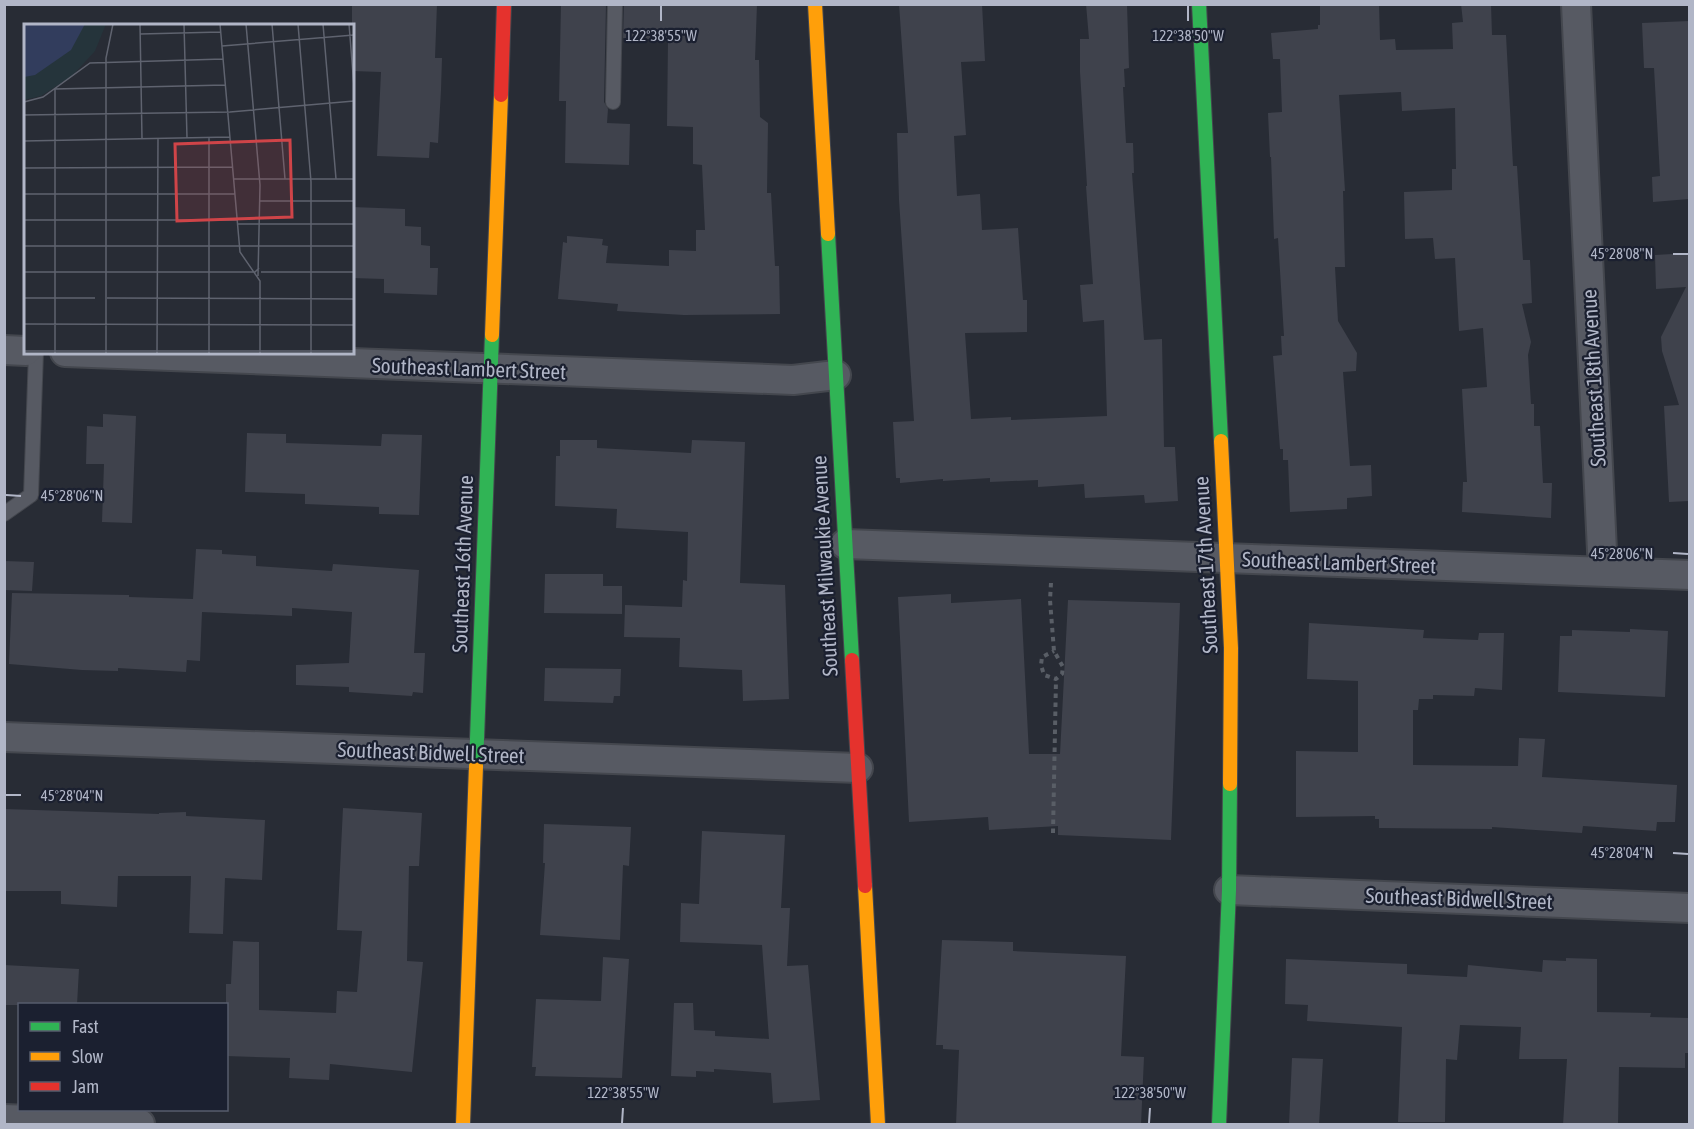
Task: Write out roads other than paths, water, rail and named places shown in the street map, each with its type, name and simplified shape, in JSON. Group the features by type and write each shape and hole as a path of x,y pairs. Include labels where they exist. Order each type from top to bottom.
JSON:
{"street":[{"name":"Southeast 16th Avenue","path":"463,1125 504,4"},
{"name":"Southeast Milwaukie Avenue","path":"815,4 878,1125"},
{"name":"Southeast 17th Avenue","path":"1199,4 1232,671 1229,890 1218,1125"},
{"name":"Southeast 18th Avenue","path":"1576,4 1603,572"},
{"path":"4,350 24,351"},
{"name":"Southeast Lambert Street","path":"112,354 793,380 836,375"},
{"name":"Southeast Lambert Street","path":"845,544 1689,575"},
{"name":"Southeast Bidwell Street","path":"4,737 477,756 858,768"},
{"name":"Southeast Bidwell Street","path":"1229,890 1689,908"},
{"path":"4,1119 140,1125"}],"lane":[{"path":"613,102 615,4"},
{"path":"4,514 31,495 36,354"}]}
